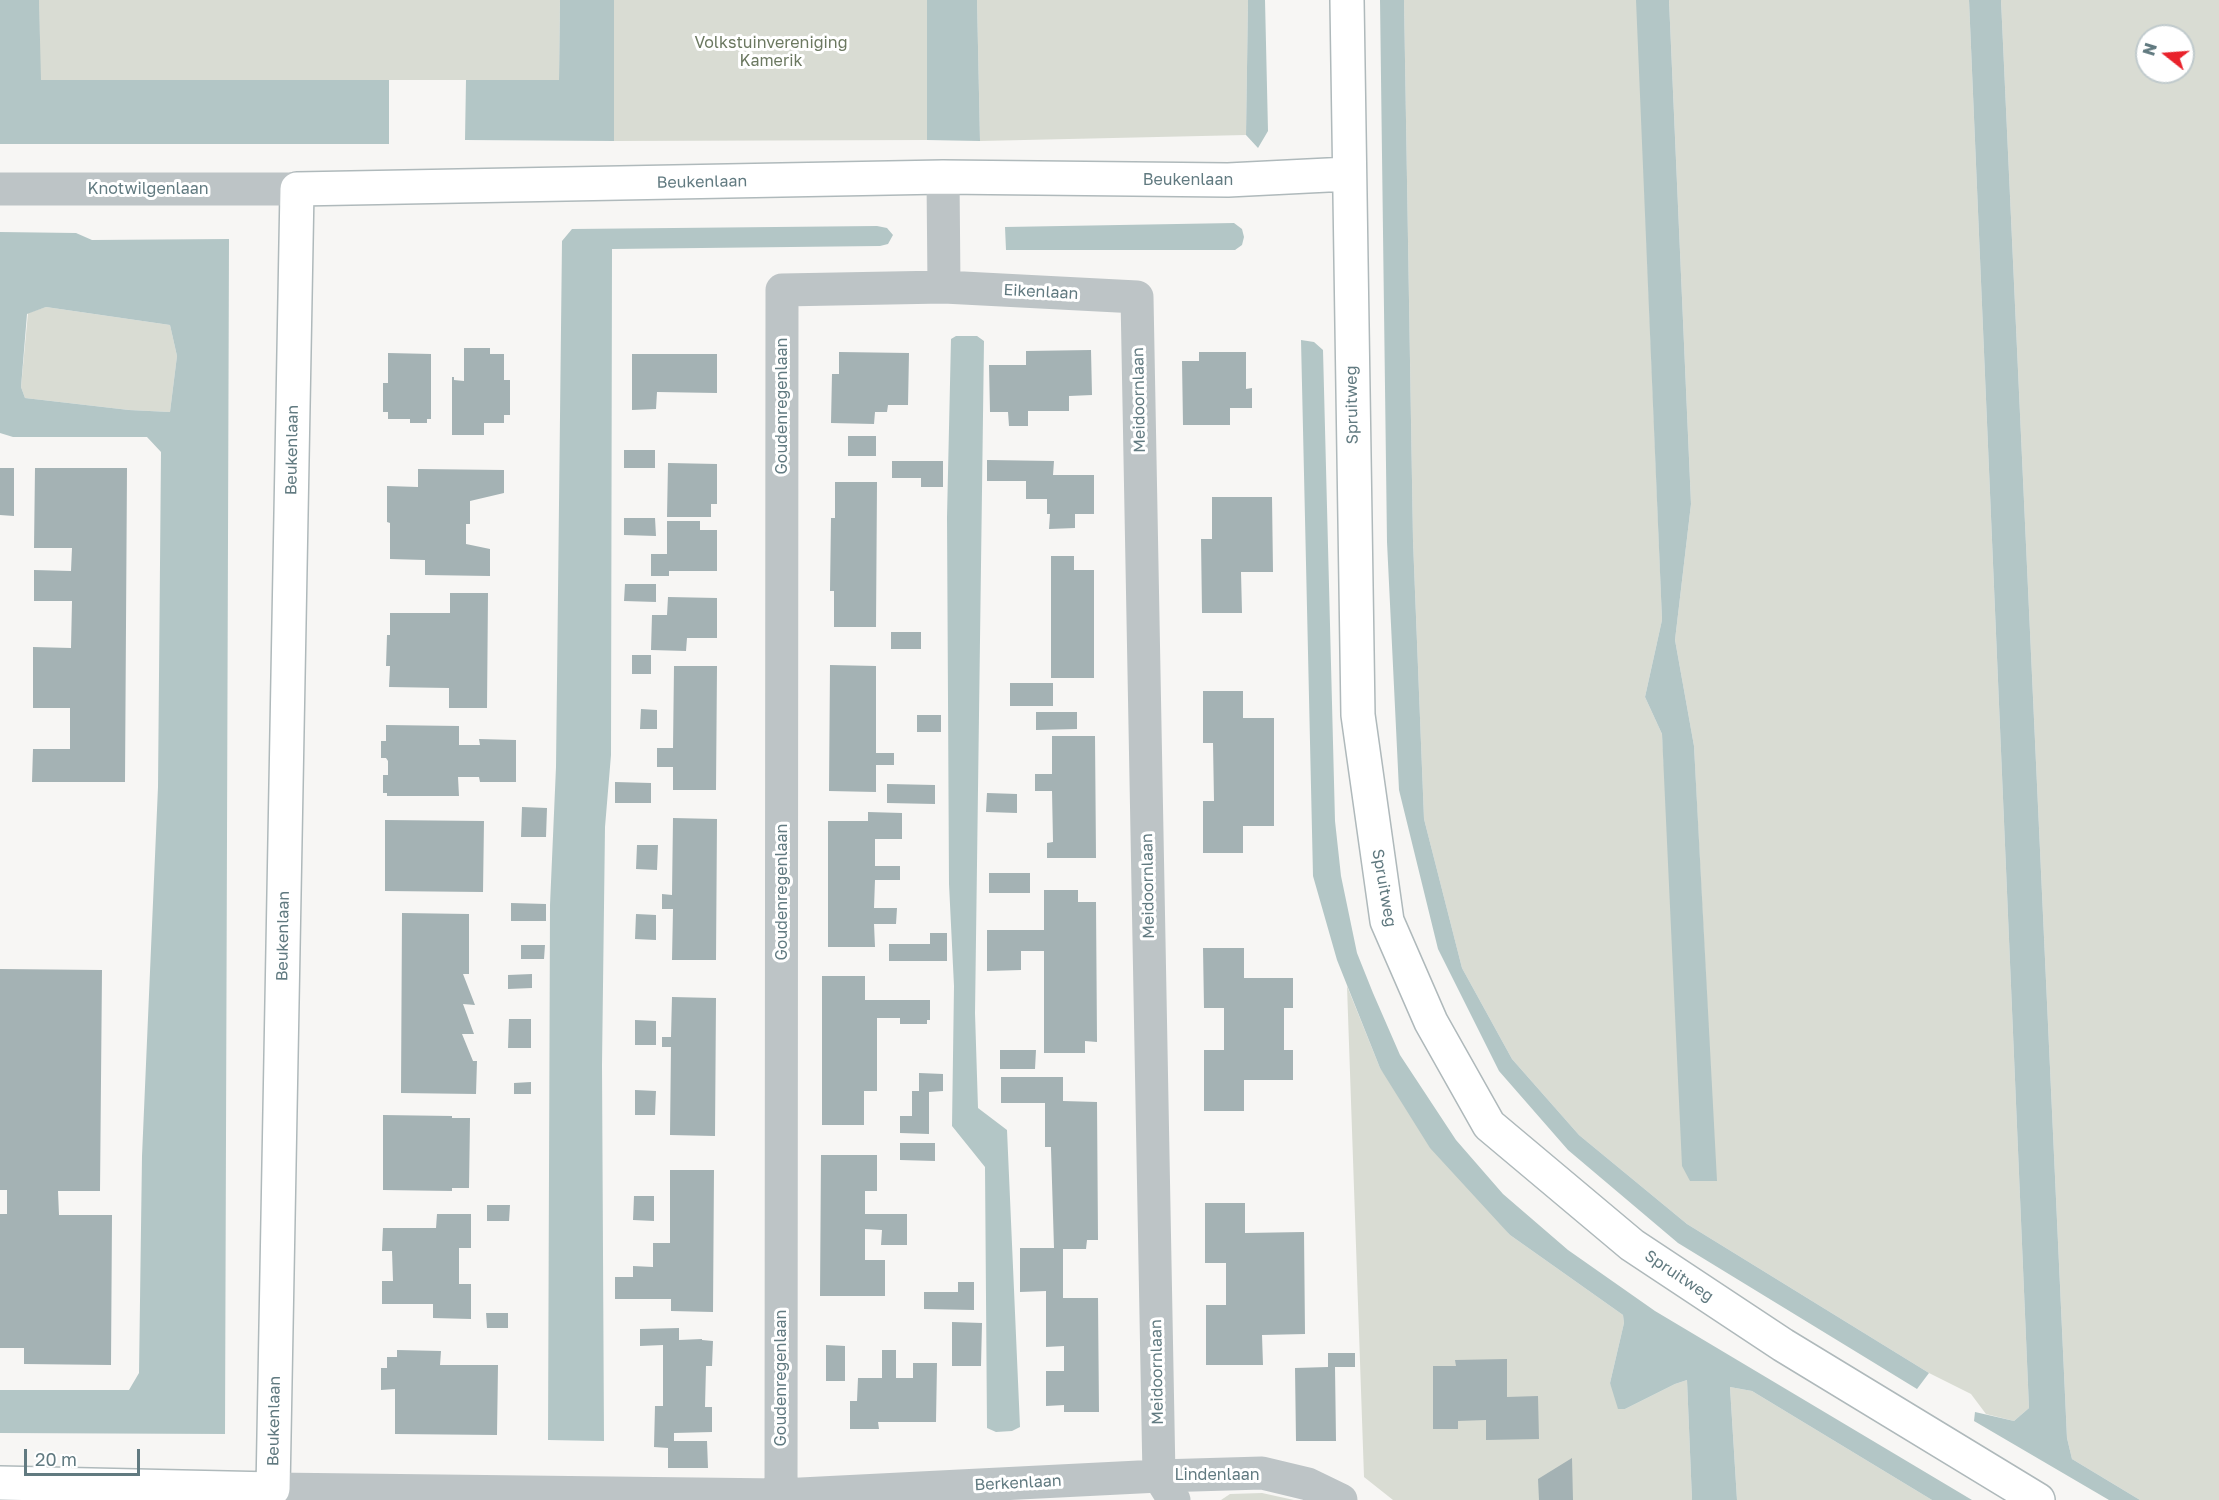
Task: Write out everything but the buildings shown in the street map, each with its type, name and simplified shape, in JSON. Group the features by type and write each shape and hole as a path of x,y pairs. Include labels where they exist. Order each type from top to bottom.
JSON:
{"street":[{"name":"Spruitweg","path":"1347,0 1358,716 1387,921 1431,1022 1489,1125 1632,1245 1783,1345 2038,1500"},
{"name":"Beukenlaan","path":"0,1483 273,1489 297,189 943,177 1228,180 1348,174"},
{"path":"943,177 944,286"},
{"name":"Knotwilgenlaan","path":"0,189 297,189"},
{"name":"Eikenlaan","path":"782,290 944,286 1137,297"},
{"name":"Goudenregenlaan","path":"781,1495 782,290"},
{"name":"Meidoornlaan","path":"1137,297 1166,1488"},
{"name":"Lindenlaan","path":"1166,1488 1262,1473 1308,1484 1341,1500"},
{"name":"Berkenlaan","path":"273,1489 781,1495 1166,1488"}],"green space":[{"path":"39,0 560,0 559,80 40,80"},
{"name":"Volkstuinvereniging Kamerik","path":"614,0 927,0 927,140 614,141"},
{"path":"977,0 1248,0 1246,135 980,141"},
{"path":"1404,0 1637,0 1662,620 1645,697 1662,734 1690,1181 1716,1181 1694,746 1675,640 1691,504 1669,0 1969,0 2029,1408 2014,1421 1986,1414 1971,1394 1929,1373 1687,1224 1579,1135 1512,1059 1462,968 1424,819 1413,541"},
{"path":"2001,0 2219,0 2219,1500 2140,1500 2072,1459 2067,1438"},
{"path":"46,307 170,325 177,356 170,412 129,410 25,398 21,387 28,313"},
{"path":"1347,986 1380,1068 1510,1235 1623,1315 1624,1323 1610,1383 1625,1409 1687,1380 1692,1500 1393,1500 1364,1477"},
{"path":"1730,1387 1752,1391 1932,1500 1737,1500"},
{"path":"1262,1493 1294,1500 1221,1500 1230,1494"}],"shaded area":[{"path":"0,0 39,0 41,80 389,80 389,144 0,144"},
{"path":"560,0 614,0 614,141 465,140 466,80 559,80"},
{"path":"927,0 977,0 980,141 927,140"},
{"path":"1248,0 1265,0 1268,131 1258,148 1246,135"},
{"path":"1380,0 1404,0 1413,541 1424,819 1462,968 1512,1059 1579,1135 1687,1224 1929,1373 1917,1389 1678,1243 1568,1150 1499,1071 1438,949 1399,790 1387,542"},
{"path":"1636,0 1669,0 1691,504 1675,640 1694,746 1717,1181 1690,1181 1682,1166 1662,734 1645,697 1662,620"},
{"path":"1969,0 2001,0 2067,1438 2072,1459 2140,1500 2109,1500 1974,1421 1975,1412 2014,1421 2029,1408"},
{"path":"1234,223 1242,229 1244,237 1242,245 1235,250 1006,250 1005,227"},
{"path":"877,226 887,228 893,235 888,244 880,246 612,249 611,755 605,827 602,1065 604,1441 548,1440 550,905 556,767 562,241 572,229"},
{"path":"0,232 76,233 92,240 229,239 225,1434 0,1433 0,1390 129,1390 139,1373 142,1156 158,787 161,452 147,437 13,437 0,433","holes":["46,307 170,325 177,356 170,412 129,410 25,398 21,387 27,314"]},
{"path":"956,336 977,336 984,341 975,1013 978,1108 1007,1130 1020,1427 1012,1431 996,1432 987,1428 985,1167 952,1126 954,986 949,884 947,517 951,339"},
{"path":"1301,340 1314,342 1323,350 1335,821 1341,876 1357,953 1400,1055 1456,1140 1503,1194 1568,1250 1655,1311 1972,1500 1932,1500 1752,1391 1730,1387 1737,1500 1692,1500 1687,1380 1625,1409 1618,1409 1610,1383 1624,1323 1623,1315 1510,1235 1430,1148 1380,1068 1337,960 1313,876"}]}
